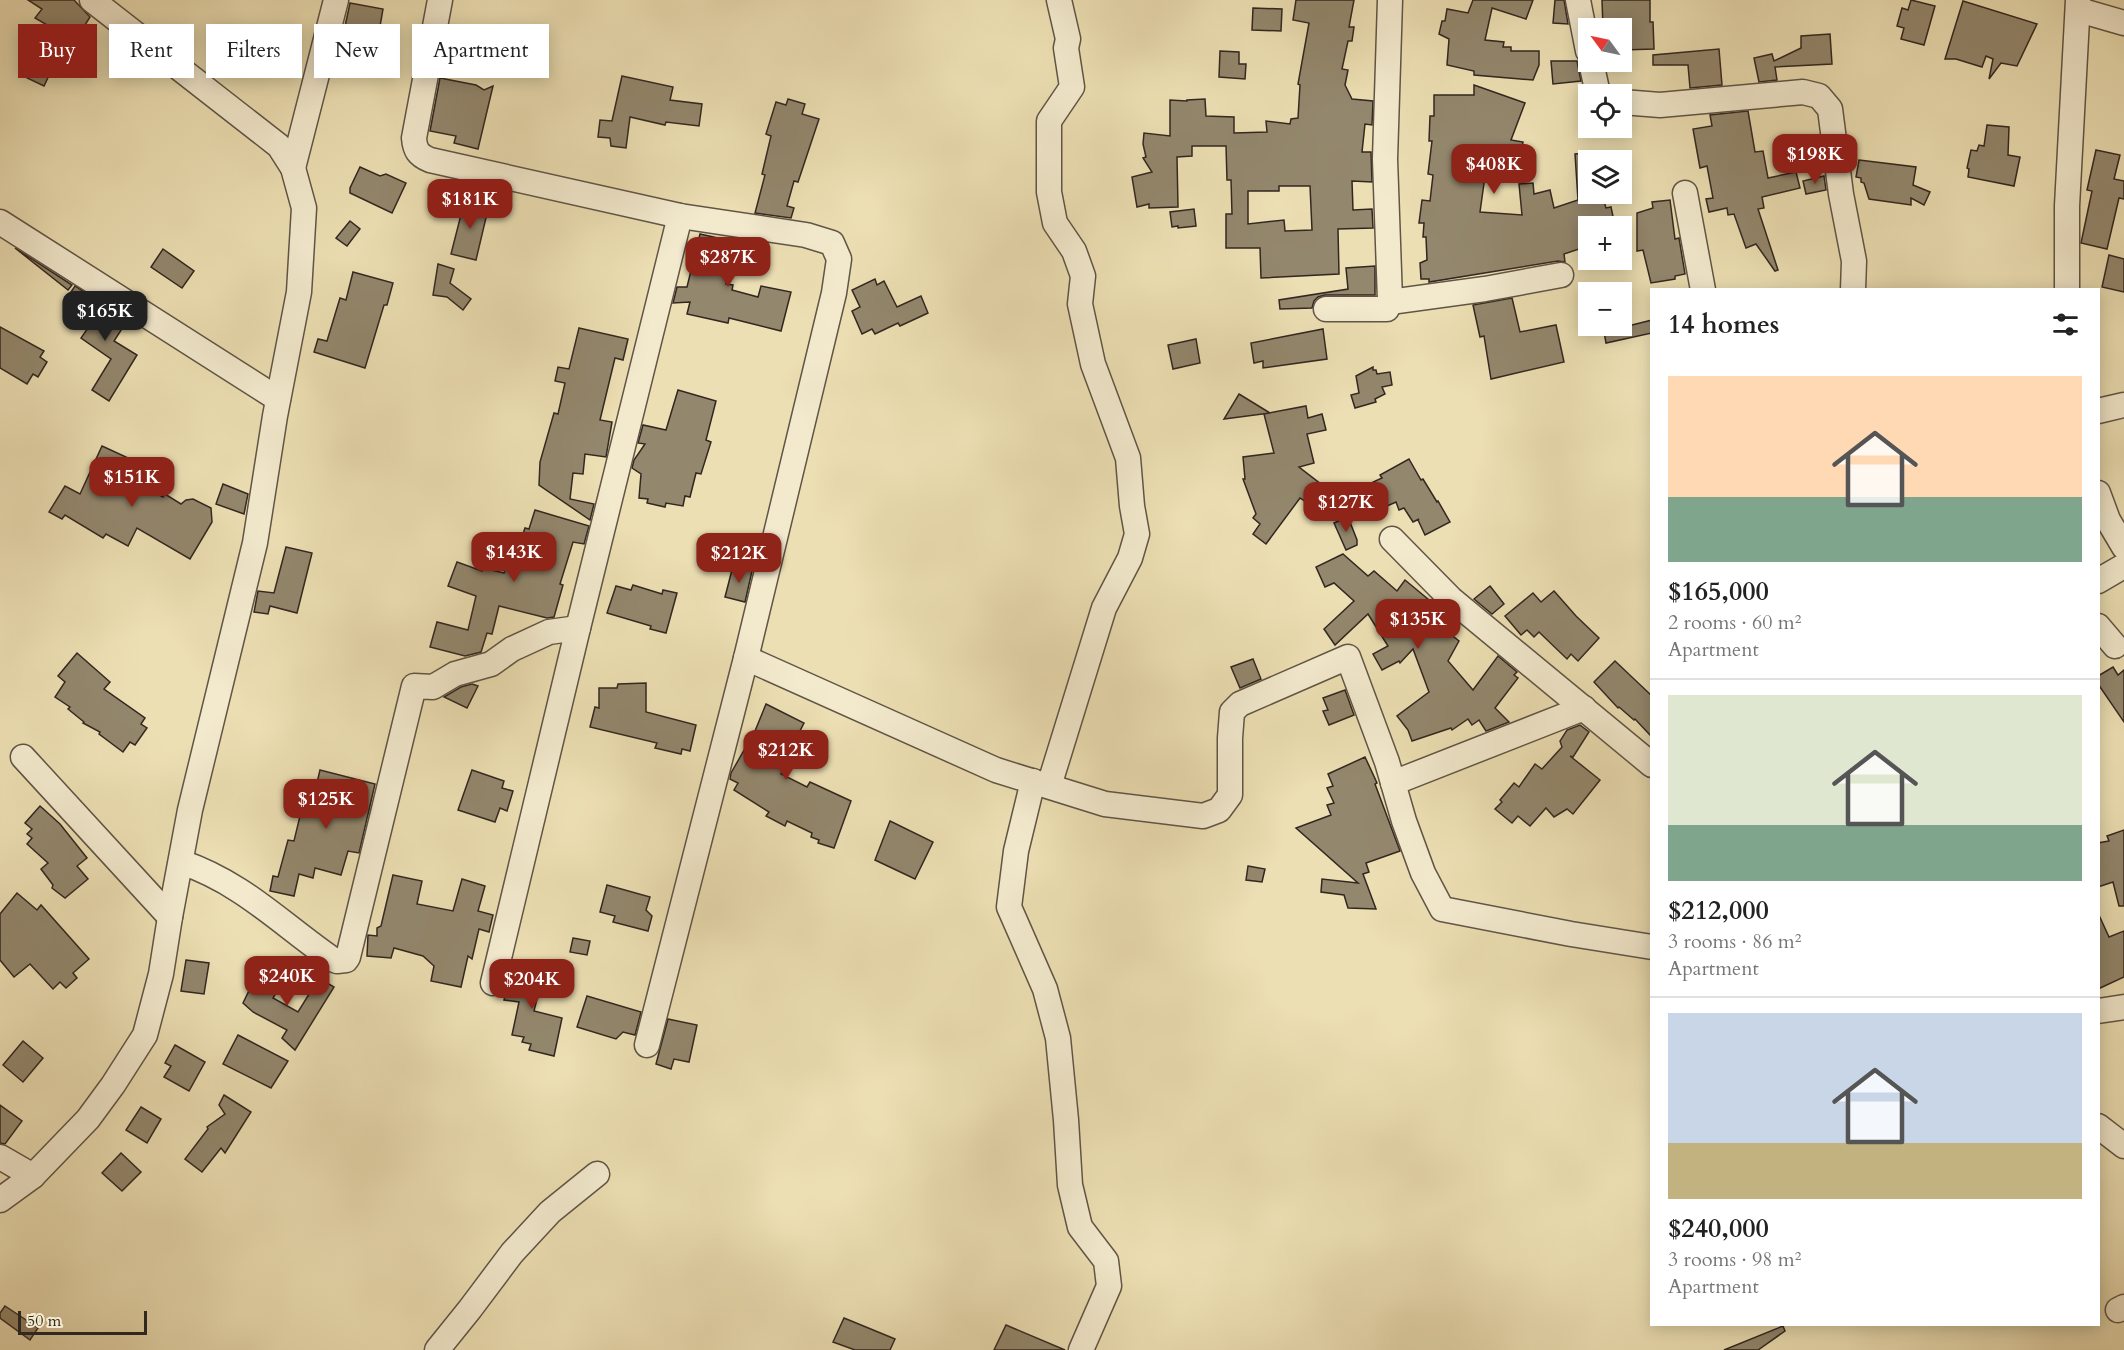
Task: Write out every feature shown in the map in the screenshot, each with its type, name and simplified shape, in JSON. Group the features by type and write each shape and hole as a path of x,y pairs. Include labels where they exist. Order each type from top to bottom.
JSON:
{"street":[{"path":"0,1200 33,1176 88,1119 145,1035 162,975 170,917 190,810 255,543 278,399 299,292 304,208 293,168 279,146 92,0"},
{"path":"293,168 336,0"},
{"path":"440,0 414,138 416,151 421,156 430,160 680,216 806,235 832,243 839,259 834,293 816,370 648,1045"},
{"path":"1059,0 1068,39 1066,48 1072,87 1048,121 1049,192 1055,223 1074,251 1083,276 1080,304 1093,364 1128,458 1131,506 1137,534 1130,558 1104,609 1016,851 1009,907 1045,989 1058,1038 1070,1185 1080,1227 1106,1261 1109,1286 1081,1350"},
{"path":"1326,309 1387,309 1390,302 1385,159 1389,0"},
{"path":"1578,0 1582,18"},
{"path":"2067,288 2067,206 2077,3 2124,23"},
{"path":"1632,103 1660,105 1803,92 1819,96 1830,109 1841,194 1854,261 1853,288"},
{"path":"1685,193 1703,288"},
{"path":"493,983 680,216"},
{"path":"0,222 278,399"},
{"path":"1390,302 1485,289 1561,274"},
{"path":"2100,411 2124,405"},
{"path":"2100,498 2108,520 2124,547"},
{"path":"1392,539 1451,599 1650,763"},
{"path":"2100,580 2124,566"},
{"path":"181,862 226,881 255,899 332,959 346,960 414,686 433,687 455,674 491,664 512,649 549,632 578,628"},
{"path":"2100,628 2115,646"},
{"path":"746,658 996,770 1105,804 1203,816 1219,810 1230,795 1232,712 1240,704 1348,657 1423,873 1442,909 1650,947"},
{"path":"1393,783 1584,708"},
{"path":"23,757 170,917"},
{"path":"2100,1011 2124,1007"},
{"path":"2100,1128 2124,1146"},
{"path":"0,1157 33,1176"},
{"path":"437,1350 471,1310 512,1253 550,1212 597,1174"}],"building":[{"path":"28,0 74,0 90,17 86,24 46,24 35,18 42,9"},
{"path":"1296,0 1354,0 1349,27 1354,27 1352,41 1348,41 1342,69 1348,70 1345,85 1352,99 1373,101 1372,125 1365,124 1362,152 1371,152 1372,182 1352,181 1353,210 1372,209 1373,228 1338,229 1339,274 1261,278 1260,248 1226,248 1226,214 1232,214 1231,180 1227,180 1226,146 1192,146 1192,156 1177,157 1178,207 1149,208 1149,204 1137,207 1132,177 1152,172 1143,158 1146,157 1143,144 1144,133 1170,136 1170,100 1205,99 1206,116 1234,117 1234,133 1267,132 1266,121 1290,124 1291,119 1298,118 1300,85 1298,84 1309,23 1293,20","holes":["1279,186 1310,186 1312,230 1285,231 1284,220 1248,224 1248,191 1279,191"]},
{"path":"1473,0 1533,0 1526,19 1492,8 1485,40 1504,42 1503,47 1511,47 1511,51 1539,51 1539,65 1533,80 1474,75 1474,71 1447,65 1449,39 1439,34 1442,21 1445,21 1447,9 1468,13"},
{"path":"1555,0 1564,0 1568,24 1553,23"},
{"path":"1602,0 1650,0 1654,49 1632,50 1632,18 1603,18"},
{"path":"1911,0 1935,6 1924,45 1901,39 1904,28 1897,26 1902,8 1908,10"},
{"path":"1963,1 2037,24 2017,66 2001,63 1989,79 1993,59 1986,56 1982,67 1956,59 1945,59"},
{"path":"350,3 383,9 380,24 346,24"},
{"path":"1253,8 1282,9 1281,31 1252,30"},
{"path":"1830,34 1832,64 1775,67 1777,80 1759,82 1754,58 1772,54 1774,61 1801,48 1801,36"},
{"path":"1719,49 1722,85 1690,88 1688,65 1653,65 1653,55"},
{"path":"1220,51 1239,52 1239,64 1246,64 1245,79 1219,77"},
{"path":"1551,61 1577,61 1581,81 1553,84"},
{"path":"622,76 673,87 670,100 702,104 699,126 666,122 665,125 630,117 626,148 611,146 610,138 598,137 600,120 612,121"},
{"path":"27,78 48,78 44,86"},
{"path":"440,78 476,85 484,90 493,86 478,149 454,143 456,136 430,131"},
{"path":"1474,85 1525,103 1511,140 1523,142 1520,156 1525,158 1521,176 1486,169 1480,212 1522,215 1519,184 1533,183 1534,194 1550,190 1554,208 1578,200 1578,204 1605,204 1606,208 1611,207 1613,216 1578,216 1578,249 1564,254 1565,262 1558,261 1429,282 1429,279 1421,279 1420,263 1427,260 1426,237 1423,237 1424,223 1419,223 1422,200 1430,201 1433,175 1428,174 1432,141 1429,141 1430,116 1434,116 1434,95 1474,95"},
{"path":"788,99 805,104 802,114 819,119 798,182 794,181 787,206 794,208 791,218 755,213 765,175 762,174 771,136 766,134 776,102 786,105"},
{"path":"1748,111 1755,152 1763,151 1768,178 1796,172 1800,188 1762,197 1764,208 1758,209 1778,270 1775,271 1756,244 1746,248 1734,214 1728,215 1727,208 1709,212 1706,199 1713,198 1707,166 1700,168 1693,129 1712,126 1710,115"},
{"path":"1987,125 2009,127 2008,155 2020,157 2014,186 1968,177 1969,169 1967,168 1971,150 1977,151 1979,145 1984,146"},
{"path":"2096,150 2120,155 2114,179 2124,181 2124,199 2119,198 2107,249 2081,243 2092,191 2087,190"},
{"path":"1575,154 1578,154 1578,200"},
{"path":"1859,160 1916,167 1913,185 1930,192 1924,205 1911,198 1911,205 1869,199 1864,183 1861,182 1861,178 1856,177"},
{"path":"360,167 380,176 386,174 406,183 392,213 350,193"},
{"path":"1824,176 1826,190 1806,194 1803,181"},
{"path":"465,199 489,205 476,260 451,254"},
{"path":"1670,200 1675,239 1679,238 1685,274 1675,276 1675,279 1651,283 1643,250 1637,251 1637,213 1653,208 1652,202"},
{"path":"1194,209 1196,226 1172,227 1170,212"},
{"path":"350,221 360,229 347,246 336,238"},
{"path":"700,234 754,246 750,259 733,255 726,284 733,285 732,290 758,297 761,286 791,292 781,331 729,318 728,323 687,314 690,302 673,303 677,287 687,287"},
{"path":"15,248 72,285 68,290"},
{"path":"163,249 194,271 182,288 151,267"},
{"path":"2109,255 2124,259 2124,292 2102,287"},
{"path":"438,264 454,269 450,283 471,299 463,310 447,297 433,295"},
{"path":"1375,266 1375,295 1325,295 1314,301 1312,308 1280,309 1279,300 1348,289 1346,268"},
{"path":"353,272 393,283 365,368 314,352 318,339 327,341 340,298 346,300"},
{"path":"875,279 877,285 884,281 897,307 921,296 928,313 875,334 872,329 862,334 852,311 860,307 852,290"},
{"path":"75,286 127,321 114,341 137,355 109,401 92,390 111,359 81,338 95,318 67,298"},
{"path":"1512,298 1520,332 1556,325 1564,362 1491,379 1484,336 1480,337 1473,305"},
{"path":"1650,320 1650,333 1606,343 1605,336 1632,336 1632,325"},
{"path":"0,327 44,351 40,357 47,362 38,377 33,374 27,384 0,368"},
{"path":"579,328 628,339 623,360 615,358 600,420 612,422 606,457 585,454 583,474 573,473 570,499 594,504 590,520 539,485 540,462 554,413 558,414 565,383 555,381 558,367 569,369"},
{"path":"1323,329 1327,359 1263,368 1263,361 1254,363 1251,343"},
{"path":"1196,339 1200,363 1173,369 1168,345"},
{"path":"1373,367 1377,374 1390,372 1392,385 1382,387 1385,394 1375,399 1376,402 1355,408 1351,395 1359,393 1356,376"},
{"path":"678,390 716,401 706,440 711,442 701,474 696,473 690,497 685,496 683,506 666,503 665,507 647,503 648,499 639,498 641,474 632,468 634,460 645,444 638,443 643,425 666,430"},
{"path":"1239,394 1270,413 1224,419"},
{"path":"1306,406 1308,418 1322,414 1326,430 1307,434 1314,463 1299,467 1326,488 1315,504 1309,504 1300,498 1266,544 1253,534 1260,524 1253,518 1256,514 1243,479 1245,479 1243,457 1274,453 1264,414"},
{"path":"102,446 137,462 129,480 163,497 165,494 181,504 193,499 211,508 212,522 190,559 137,528 128,546 106,534 103,538 65,515 62,519 49,512 65,486 80,494"},
{"path":"1409,459 1450,522 1425,535 1419,519 1413,522 1404,508 1399,510 1396,502 1378,510 1376,507 1368,510 1358,489 1382,478 1380,475"},
{"path":"223,484 248,494 244,514 216,504"},
{"path":"535,510 589,526 584,544 573,542 560,584 563,585 554,617 547,618 499,606 492,634 487,633 481,652 465,656 430,647 437,622 468,630 476,596 448,586 457,562 482,571 483,568 504,573 512,550 517,552 525,528 529,529"},
{"path":"1348,517 1357,545 1346,550 1334,523"},
{"path":"286,547 312,553 297,613 270,606 268,614 254,612 258,591 274,593"},
{"path":"1343,554 1368,576 1374,571 1397,591 1405,580 1446,614 1440,626 1459,641 1448,661 1473,690 1498,656 1517,672 1514,675 1518,678 1495,708 1509,722 1486,731 1479,720 1472,725 1468,719 1452,730 1451,728 1412,741 1408,730 1397,716 1429,692 1413,649 1400,663 1399,661 1382,670 1373,654 1388,646 1368,614 1335,645 1324,629 1354,601 1334,583 1325,587 1316,567"},
{"path":"733,566 752,571 745,602 725,597"},
{"path":"633,585 662,594 663,590 677,593 666,633 650,629 651,626 607,613 616,586 631,590"},
{"path":"1490,586 1504,604 1492,614 1474,599"},
{"path":"1554,591 1599,638 1578,661 1571,654 1567,659 1539,632 1534,637 1527,630 1521,635 1505,616 1533,593 1541,602"},
{"path":"77,653 110,682 104,689 145,718 141,724 147,728 135,745 130,742 123,752 99,734 100,732 83,723 68,709 70,707 55,697 65,682 58,676"},
{"path":"1253,659 1261,679 1240,688 1231,667"},
{"path":"1615,661 1650,694 1650,735 1635,719 1618,708 1594,682"},
{"path":"2113,667 2118,675 2124,670 2124,722 2100,687 2100,675"},
{"path":"646,683 646,712 696,725 690,751 682,749 681,754 655,748 657,743 590,727 595,707 599,708 599,688 617,688 618,684"},
{"path":"472,684 478,686 467,708 444,697 461,687"},
{"path":"1345,690 1354,715 1329,725 1323,711 1328,710 1323,698"},
{"path":"766,704 804,723 786,758 788,759 781,774 807,787 810,782 851,801 834,848 818,843 819,840 811,837 812,833 787,821 785,826 766,816 769,812 734,790 738,783 730,779 731,773 755,731"},
{"path":"1580,725 1589,732 1573,757 1570,756 1600,780 1573,814 1567,809 1554,817 1546,808 1530,826 1518,816 1512,823 1495,809 1514,783 1519,787 1535,764 1542,769 1562,747 1560,741 1567,730"},
{"path":"1365,757 1377,783 1375,784 1400,851 1366,863 1369,872 1363,874 1376,909 1348,908 1344,895 1321,892 1322,879 1358,883 1296,828 1331,815 1327,805 1334,803 1327,788 1333,786 1328,774"},
{"path":"320,770 375,784 359,853 348,851 341,875 315,868 313,878 299,874 294,896 270,891 273,876 278,877 288,840 294,841 300,816 304,816 307,803 312,804"},
{"path":"472,770 504,781 502,788 513,791 507,811 500,808 495,822 458,810"},
{"path":"40,806 60,824 87,858 77,866 88,879 65,898 52,888 53,885 41,869 48,863 27,844 32,838 27,834 32,829 25,823"},
{"path":"890,821 933,842 915,879 875,860"},
{"path":"2124,830 2124,906 2119,906 2113,882 2100,886 2100,843 2109,841 2107,836"},
{"path":"1248,866 1265,869 1262,882 1246,880"},
{"path":"393,875 422,881 417,904 453,911 462,879 485,886 478,911 493,915 489,932 479,929 472,959 468,956 461,987 431,981 434,966 423,956 394,948 391,958 367,956 368,935 377,936 377,928 381,926"},
{"path":"607,885 650,897 646,910 652,916 648,931 613,922 615,916 600,912"},
{"path":"17,893 37,910 41,905 89,959 73,973 77,978 66,988 60,982 53,989 30,964 14,977 0,960 0,914"},
{"path":"2100,917 2109,937 2124,931 2124,977 2100,988"},
{"path":"573,938 590,941 587,955 570,952"},
{"path":"186,960 209,963 204,994 181,991"},
{"path":"523,963 545,967 534,1011 562,1018 554,1056 529,1050 531,1044 522,1042 524,1037 512,1035 519,1002 504,1000 512,965 522,970"},
{"path":"256,976 284,980 273,998 298,1012 319,978 334,987 295,1050 282,1038 287,1030 253,1012 243,1003"},
{"path":"587,996 641,1012 635,1035 623,1032 616,1039 577,1027"},
{"path":"668,1019 697,1025 689,1062 674,1059 671,1069 656,1064"},
{"path":"238,1035 288,1061 271,1088 223,1064"},
{"path":"23,1041 43,1058 23,1082 3,1065"},
{"path":"175,1045 205,1062 189,1091 164,1077 171,1066 165,1063"},
{"path":"224,1095 251,1112 225,1153 221,1148 202,1172 185,1159 208,1129 207,1127 225,1114 219,1105"},
{"path":"0,1105 22,1121 5,1144 0,1143"},
{"path":"141,1107 161,1119 147,1143 126,1130"},
{"path":"121,1153 141,1172 122,1191 102,1173"},
{"path":"5,1306 38,1328 30,1340 0,1318 0,1313"},
{"path":"844,1318 895,1339 890,1350 855,1350 833,1342"},
{"path":"1006,1325 1065,1350 994,1350"},
{"path":"1783,1326 1785,1331 1758,1350 1724,1350"}]}
